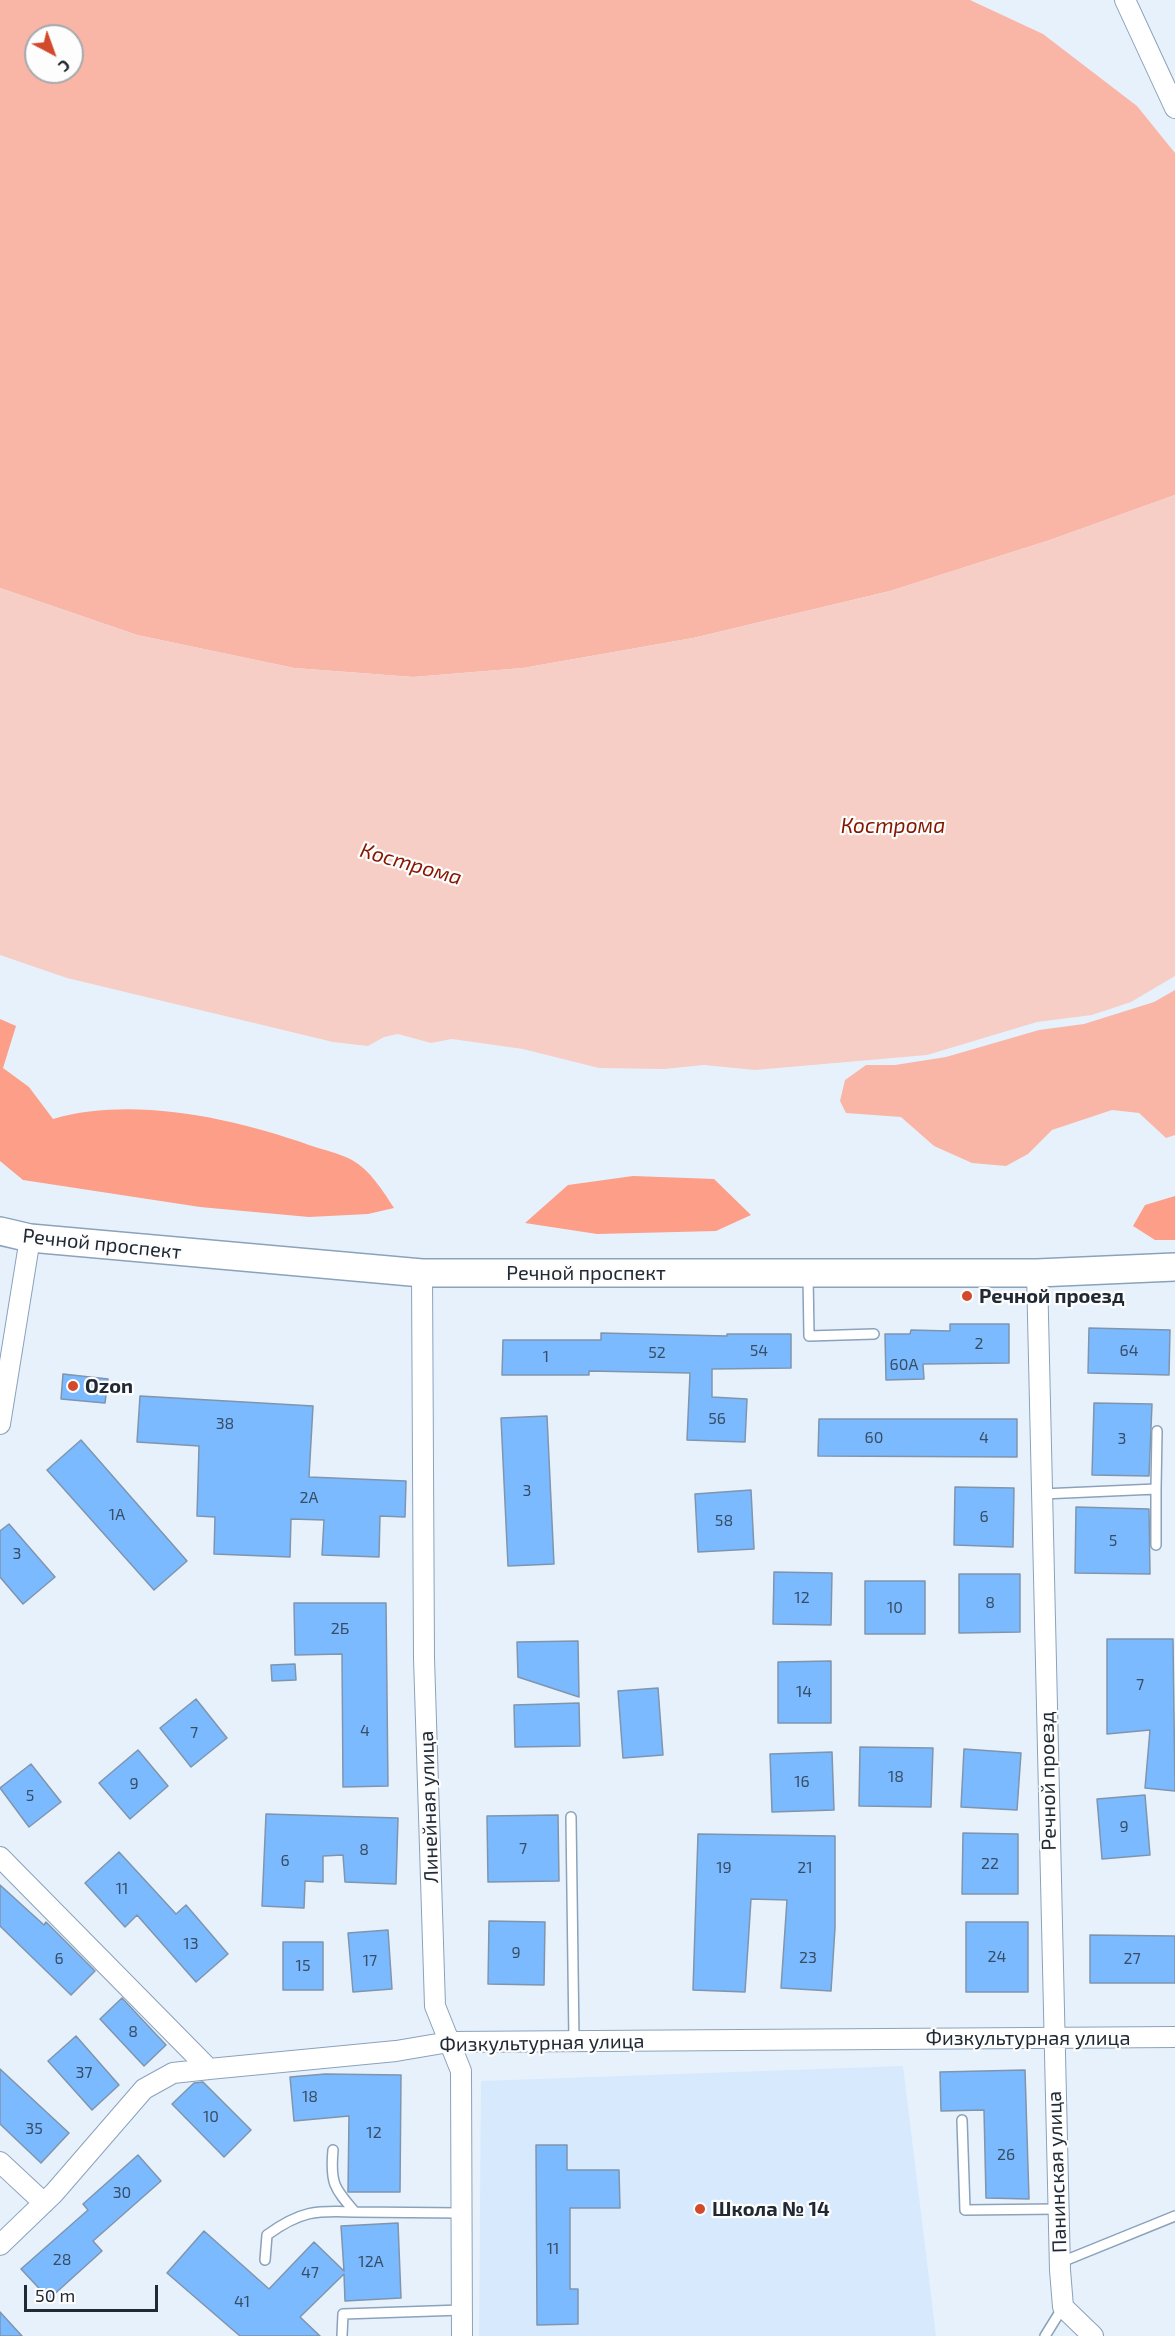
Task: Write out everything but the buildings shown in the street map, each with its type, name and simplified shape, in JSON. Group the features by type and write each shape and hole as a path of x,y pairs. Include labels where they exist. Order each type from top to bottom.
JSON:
{"street":[{"path":"1125,0 1175,108"},
{"name":"Речной проспект","path":"0,1231 30,1238 422,1273 1037,1273 1175,1267"},
{"path":"0,1424 30,1238"},
{"name":"Линейная улица","path":"422,1273 424,1658 435,2006 461,2071 462,2336"},
{"name":"Речной проезд","path":"1037,1273 1053,2037"},
{"path":"0,1857 209,2069"},
{"name":"Панинская улица","path":"1053,2037 1059,2263 1063,2307"},
{"name":"Физкультурная улица","path":"0,2245 44,2203 144,2089 173,2073 396,2051 449,2042 1175,2037"},
{"path":"0,2162 44,2203"},
{"path":"1063,2307 1093,2336"}],"lane":[{"path":"808,1273 809,1336 874,1334"},
{"path":"1156,1545 1157,1431"},
{"path":"1042,1494 1156,1489"},
{"path":"571,1817 574,2041"},
{"path":"962,2120 965,2210 1058,2209"},
{"path":"333,2150 331,2176 340,2195 355,2212"},
{"path":"265,2260 267,2235 290,2218 323,2211 461,2213"},
{"path":"1059,2263 1175,2216"},
{"path":"1045,2336 1063,2307"},
{"path":"342,2336 343,2314 462,2310"}],"shaded area":[{"path":"0,0 970,0 1043,34 1137,106 1175,153 1175,495 1050,540 890,591 693,638 523,668 413,677 294,668 137,635 0,588"},
{"path":"1175,990 1175,1135 1166,1138 1139,1113 1112,1110 1052,1130 1028,1154 1006,1166 972,1163 934,1146 901,1117 846,1113 840,1101 845,1080 866,1065 895,1065 946,1057 1039,1030 1084,1024 1154,1002"},
{"path":"0,1019 16,1026 3,1068 29,1087 53,1119 84,1112 149,1110 182,1113 248,1126 352,1160 370,1175 394,1208 368,1214 309,1217 200,1207 23,1180 0,1161"},
{"path":"633,1176 714,1179 751,1215 716,1231 597,1234 525,1223 568,1185"},
{"path":"1175,1196 1175,1240 1155,1240 1133,1226 1145,1205"},
{"name":"Школа № 14","path":"903,2066 936,2336 479,2336 481,2081"}],"water":[{"name":"Кострома","path":"1175,495 1175,976 1131,1002 1092,1015 1037,1022 927,1055 755,1070 704,1065 664,1069 599,1068 523,1049 452,1039 431,1043 398,1034 384,1037 368,1046 333,1042 67,978 0,955 0,588 137,635 294,668 413,677 523,668 693,638 890,591 1050,540"}],"place":[{"name":"Речной проезд","path":"967,1296"},
{"name":"Ozon","path":"73,1386"},
{"name":"Школа № 14","path":"700,2209"}]}
